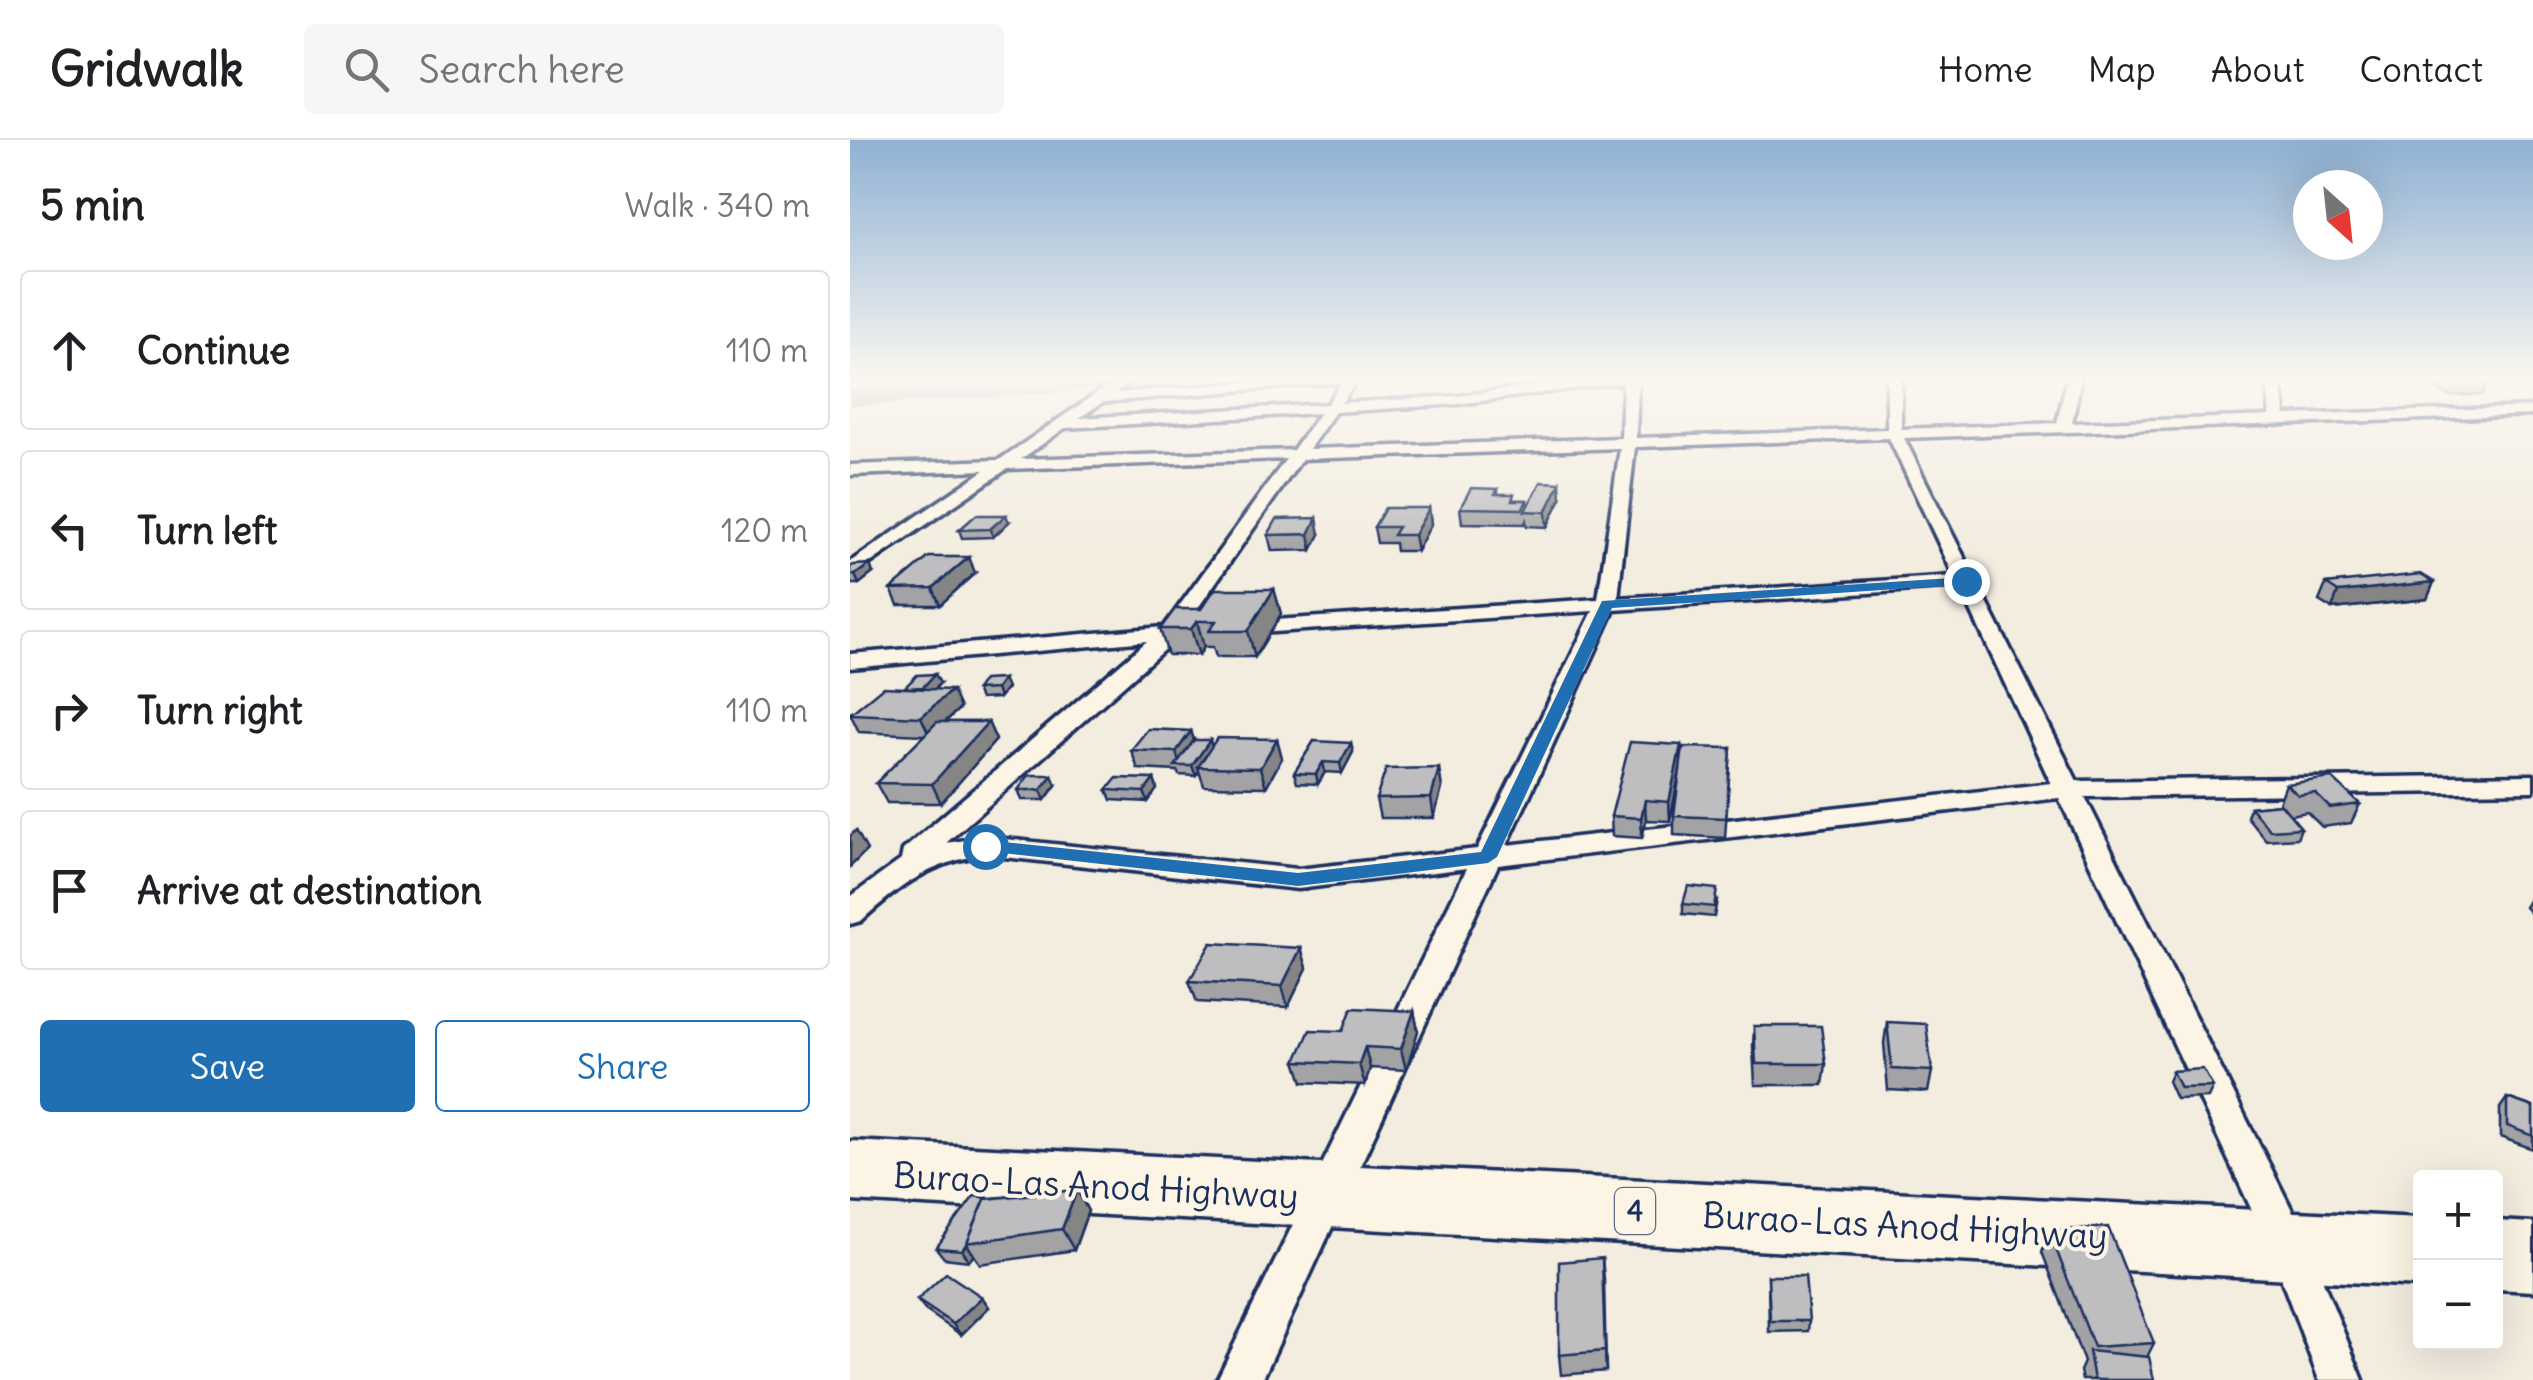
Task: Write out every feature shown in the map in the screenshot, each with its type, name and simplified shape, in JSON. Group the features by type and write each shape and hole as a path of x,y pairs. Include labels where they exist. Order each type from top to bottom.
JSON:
{"highway":[{"name":"Burao-Las Anod Highway","path":"850,1171 2413,1252"},
{"path":"2503,1255 2533,1257"}],"street":[{"path":"850,570 1044,436"},
{"path":"850,914 1170,632 1309,436"},
{"path":"1239,1380 1607,604 1628,436"},
{"path":"850,470 1791,436"},
{"path":"1896,436 2289,1245 2341,1380"},
{"path":"850,662 1170,632 1966,581"},
{"path":"882,883 913,862 936,853 985,846 1298,880 2067,789 2533,783"}],"building":[{"path":"1541,482 1560,483 1546,512 1525,511"},
{"path":"1471,488 1498,489 1495,494 1514,494 1512,500 1527,500 1523,509 1460,508"},
{"path":"1385,508 1429,508 1414,535 1393,535 1398,527 1374,527"},
{"path":"976,515 1006,515 990,529 959,530"},
{"path":"1317,518 1309,534 1268,535 1277,519"},
{"path":"929,557 969,557 933,588 891,589"},
{"path":"870,564 855,575 850,575 850,567"},
{"path":"2421,574 2434,582 2338,592 2326,584"},
{"path":"1215,589 1274,589 1248,631 1209,631 1216,621 1197,621 1191,629 1160,629 1175,609 1201,609"},
{"path":"935,674 923,687 904,688 917,675"},
{"path":"1003,679 996,689 976,690 983,680"},
{"path":"883,687 952,690 921,717 850,714"},
{"path":"937,722 988,722 932,784 876,783"},
{"path":"1148,729 1191,731 1176,752 1131,750"},
{"path":"1217,738 1277,739 1260,768 1198,767"},
{"path":"1194,740 1210,740 1192,766 1175,766"},
{"path":"1314,741 1351,743 1340,763 1323,762 1316,774 1294,773"},
{"path":"1630,742 1681,745 1669,802 1645,800 1641,818 1611,816"},
{"path":"1683,747 1731,748 1726,818 1674,816"},
{"path":"1439,768 1431,798 1376,799 1386,769"},
{"path":"1029,775 1052,775 1041,790 1018,790"},
{"path":"1117,778 1154,779 1144,792 1107,790"},
{"path":"2332,778 2360,804 2330,808 2315,793 2298,795 2286,784"},
{"path":"2281,804 2301,828 2270,830 2250,807"},
{"path":"1688,886 1717,889 1714,907 1683,904"},
{"path":"1211,943 1301,948 1282,986 1189,981"},
{"path":"1352,1008 1414,1011 1401,1049 1365,1047 1359,1064 1296,1061 1310,1030 1343,1031"},
{"path":"1887,1022 1926,1024 1932,1071 1892,1069"},
{"path":"1754,1026 1821,1026 1826,1064 1756,1064"},
{"path":"2203,1069 2213,1087 2180,1088 2172,1071"},
{"path":"2507,1098 2533,1107 2533,1136 2507,1126"},
{"path":"1077,1190 1062,1229 966,1243 985,1199"},
{"path":"974,1196 991,1198 985,1199 962,1250 936,1248"},
{"path":"2108,1227 2154,1343 2094,1347 2049,1231"},
{"path":"1602,1258 1605,1351 1559,1355 1559,1262"},
{"path":"946,1273 982,1297 953,1324 917,1300"},
{"path":"1768,1276 1805,1276 1809,1321 1770,1321"},
{"path":"2089,1351 2149,1357 2154,1380 2094,1380"}],"route":[{"path":"985,846 1298,880 1488,857 1607,604 1966,581"}]}
